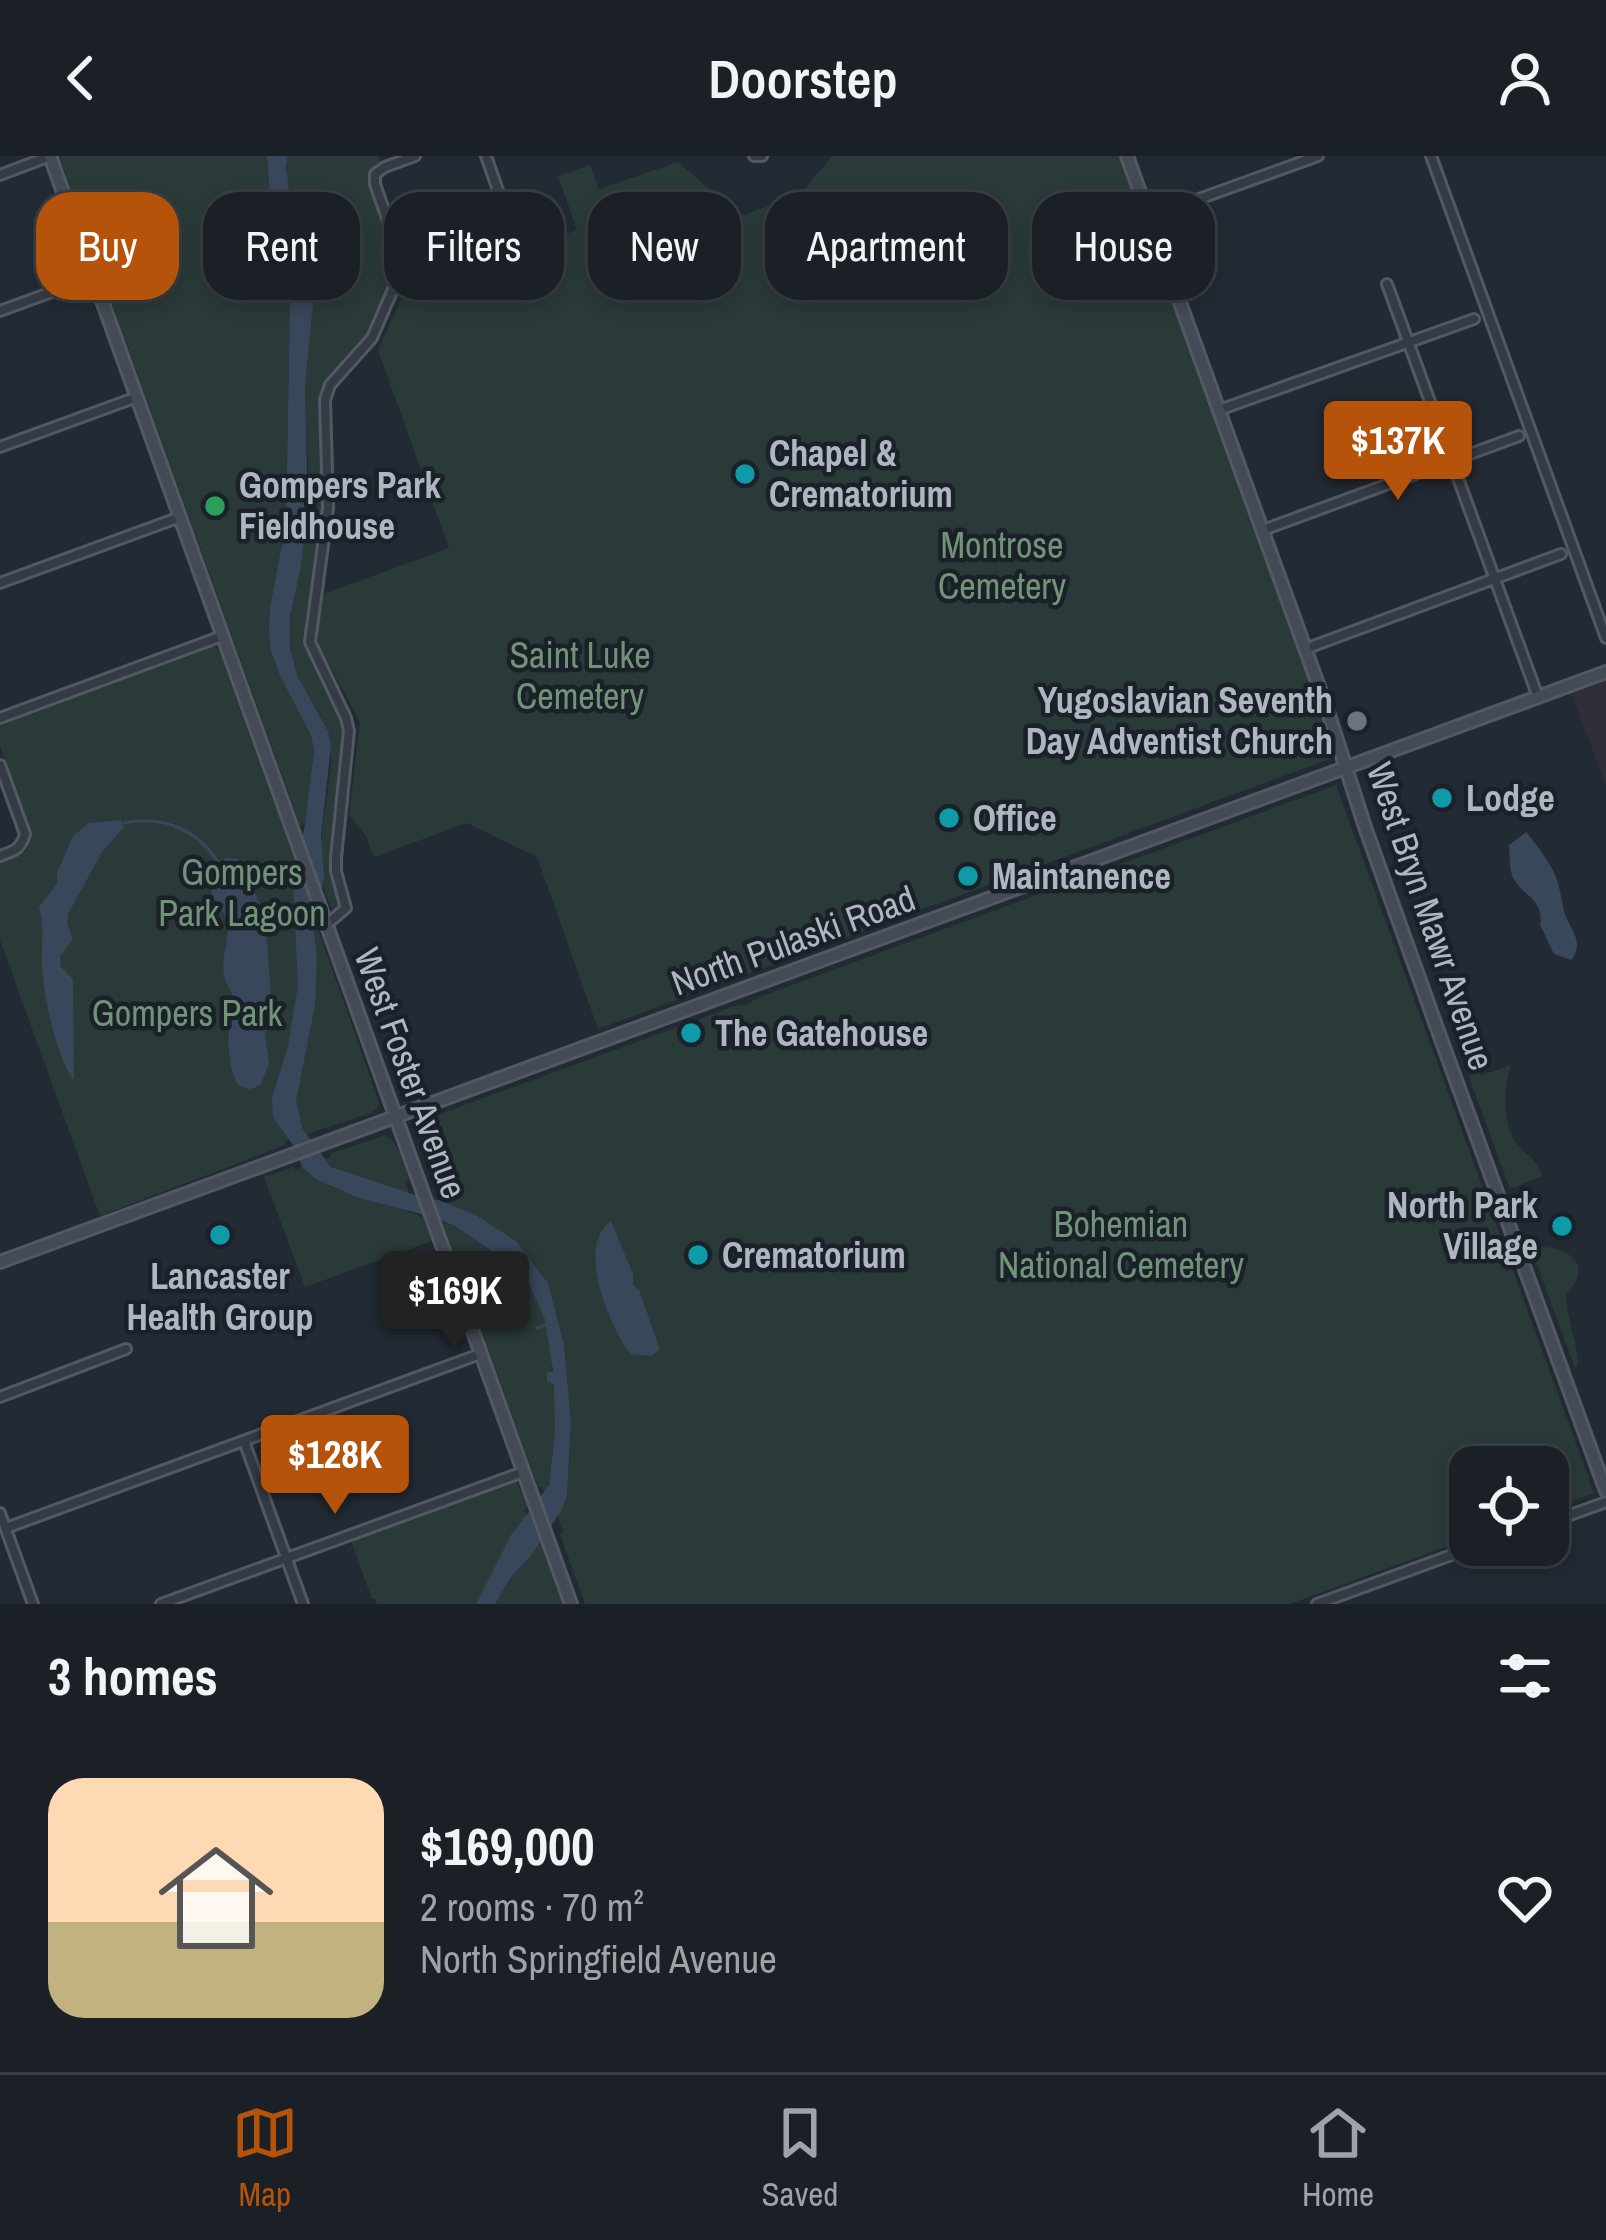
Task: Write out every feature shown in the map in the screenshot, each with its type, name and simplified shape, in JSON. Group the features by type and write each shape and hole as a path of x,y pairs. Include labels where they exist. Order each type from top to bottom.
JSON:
{"main road":[{"name":"West Foster Avenue","path":"50,156 63,192"},
{"name":"West Bryn Mawr Avenue","path":"1127,156 1140,192"},
{"name":"West Foster Avenue","path":"102,300 571,1604"},
{"name":"West Bryn Mawr Avenue","path":"1179,300 1606,1491"},
{"name":"North Pulaski Road","path":"0,1262 1606,672"}],"street":[{"path":"0,175 50,156"},
{"path":"326,925 346,908 336,858 350,731 310,642 328,508 325,400 327,390 371,338 401,271 375,174 415,156"},
{"path":"486,156 499,192"},
{"path":"1215,193 1318,156"},
{"path":"1431,156 1606,638"},
{"path":"1387,284 1538,697"},
{"path":"0,310 36,297"},
{"path":"1219,410 1474,319"},
{"path":"0,447 137,398"},
{"path":"1262,530 1519,436"},
{"path":"0,583 180,517"},
{"path":"1305,650 1561,554"},
{"path":"0,718 223,636"},
{"path":"0,765 25,834 16,851 0,856"},
{"path":"0,1396 126,1349"},
{"path":"6,1528 480,1354"},
{"path":"244,1441 303,1604"},
{"path":"161,1604 523,1472"},
{"path":"1569,1515 1606,1502"},
{"path":"0,1513 33,1604"},
{"path":"1317,1604 1449,1556"}],"shaded area":[{"path":"1606,681 1606,786 1572,694"}],"green space":[{"path":"59,156 267,156 270,192 203,192 203,300 290,300 286,523 269,628 280,676 314,750 301,828 111,300 179,300 179,192 72,192"},
{"path":"288,156 378,156 380,162 369,178 384,221 384,293 366,335 321,392 323,503 305,636 343,728 331,867 340,904 333,911 321,872 331,749 325,724 293,662 291,616 308,503 305,382 311,300 360,300 360,192 289,192"},
{"path":"832,156 1122,156 1135,192 1032,192 1032,300 1174,300 1335,757 598,1029 537,857 467,823 374,857 366,836 349,815 360,722 319,646 324,594 449,548 378,350 401,300 564,300 564,235 577,230 558,176 590,165 599,189 678,162 713,192 588,192 588,300 741,300 741,216 765,207 765,300 1008,300 1008,192 802,192"},
{"name":"Gompers Park","path":"212,647 219,650 281,822 295,862 293,869 378,1108 100,1216 0,940 0,862 27,850 32,835 0,746 0,725"},
{"name":"Bohemian National Cemetery","path":"1336,785 1594,1493 1569,1502 1569,1446 1449,1446 1449,1546 1290,1604 585,1604 557,1516 568,1480 571,1420 564,1344 548,1283 516,1241 476,1215 442,1201 418,1122"},
{"path":"1511,1065 1506,1117 1513,1137 1542,1176 1510,1189 1469,1077 1475,1070 1482,1075"},
{"path":"385,1135 404,1162 409,1193 352,1176 323,1159 330,1154"},
{"path":"294,1167 345,1192 423,1217 432,1241 305,1287 264,1177"},
{"path":"443,1223 480,1242 528,1282 540,1303 551,1346 548,1383 554,1383 556,1425 553,1467 545,1493 527,1457"},
{"path":"1530,1246 1564,1252 1579,1269 1566,1296 1575,1368"},
{"path":"516,1481 563,1604 377,1604 372,1599 351,1541"}],"water":[{"path":"267,156 288,156 289,192 270,192"},
{"path":"290,300 313,300 305,385 308,515 290,617 290,648 297,675 328,731 331,747 321,836 324,878 314,932 315,1005 296,1101 302,1128 331,1167 476,1215 516,1241 548,1283 564,1344 571,1420 567,1496 495,1604 476,1604 511,1535 549,1485 554,1384 547,1382 547,1373 553,1371 545,1319 528,1282 455,1226 356,1197 316,1179 302,1167 273,1117 272,1098 288,1046 298,986 293,877 314,750 270,648 270,607 286,523"},
{"path":"121,820 124,827 102,852 68,914 73,939 60,956 61,967 73,979 74,1080 61,1055 46,1001 39,907 57,884 73,836 89,823"},
{"path":"1526,832 1557,880 1577,943 1571,960 1554,954 1540,925 1539,909 1512,875 1509,845"},
{"path":"226,858 242,863 265,917 272,1009 265,1035 269,1064 261,1084 250,1090 237,1084 230,1063 235,1001 223,968 227,924 210,886 213,871"},
{"path":"611,1221 658,1344 659,1350 651,1356 627,1350 599,1284 596,1248"}],"waterway":[{"path":"124,823 152,821 179,828 201,842 219,864"},
{"path":"537,1328 549,1324"}],"place":[{"name":"Chapel & Crematorium","path":"745,474"},
{"name":"Gompers Park Fieldhouse","path":"215,506"},
{"name":"Yugoslavian Seventh Day Adventist Church","path":"1357,721"},
{"name":"Lodge","path":"1442,798"},
{"name":"Office","path":"949,818"},
{"name":"Maintanence","path":"968,876"},
{"name":"The Gatehouse","path":"691,1033"},
{"name":"North Park Village","path":"1562,1226"},
{"name":"Lancaster Health Group","path":"220,1235"},
{"name":"Crematorium","path":"698,1255"}],"park label":[{"name":"Montrose Cemetery","path":"1002,566"},
{"name":"Saint Luke Cemetery","path":"580,676"},
{"name":"Gompers Park Lagoon","path":"242,892"}]}
